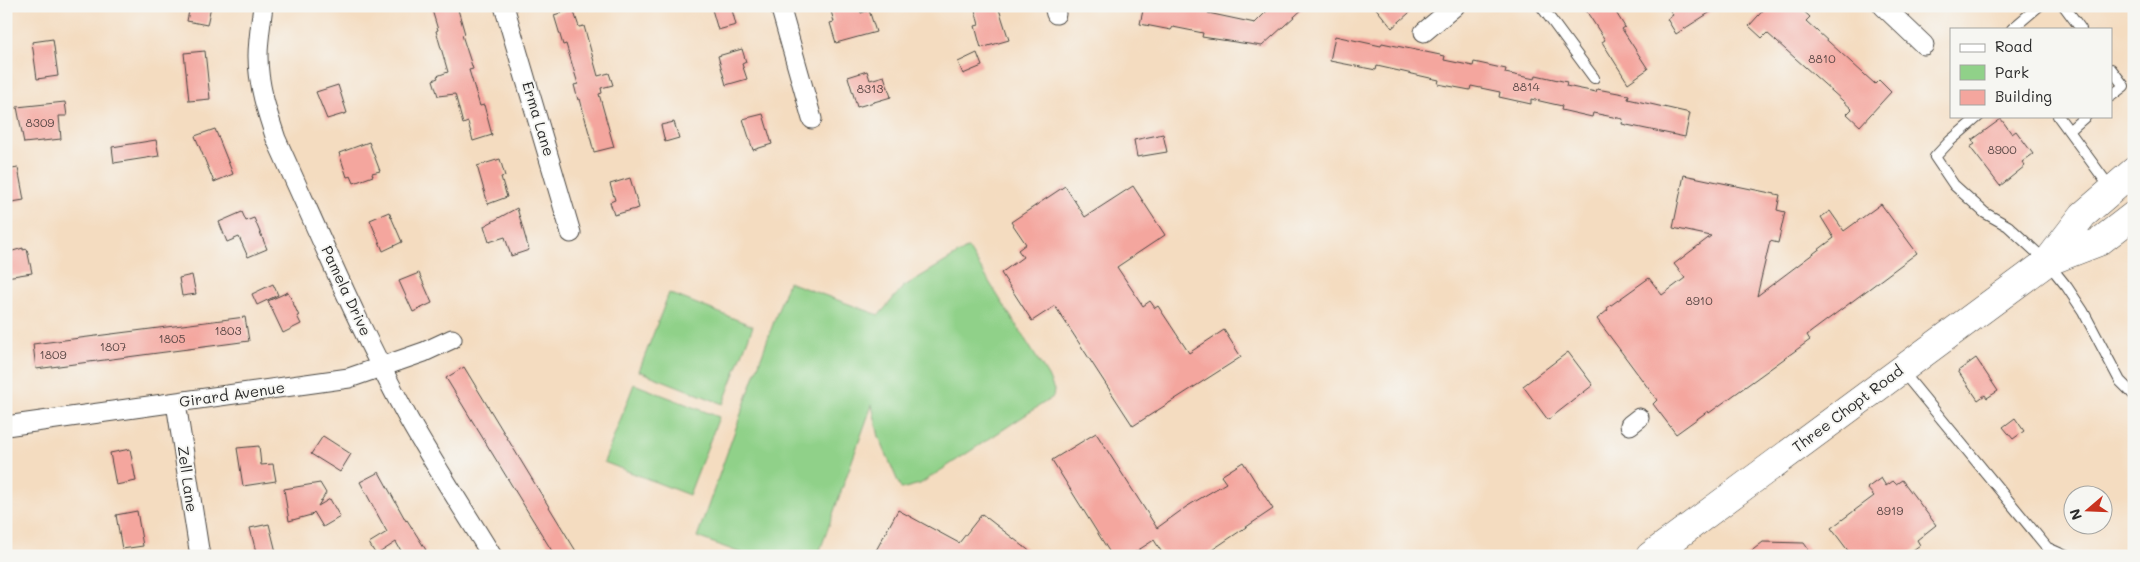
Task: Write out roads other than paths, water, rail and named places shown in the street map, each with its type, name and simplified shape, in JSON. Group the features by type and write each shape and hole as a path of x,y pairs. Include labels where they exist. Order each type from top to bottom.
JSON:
{"main road":[{"name":"Three Chopt Road","path":"1650,556 2046,262 2083,215 2134,171"},
{"name":"Three Chopt Road","path":"2046,262 2099,242 2134,215"}],"street":[{"name":"Pamela Drive","path":"263,6 258,56 266,110 293,175 358,320 409,420 492,556"},
{"name":"Erma Lane","path":"504,6 571,233"},
{"path":"780,6 812,119"},
{"path":"1424,32 1455,6"},
{"path":"1882,6 1924,46"},
{"name":"Girard Avenue","path":"6,426 349,378 424,352 452,339"},
{"name":"Zell Lane","path":"176,403 200,556"}],"lane":[{"path":"1542,6 1594,78"},
{"path":"2013,28 2039,6"},
{"path":"2064,6 2080,28"},
{"path":"2112,70 2124,86 2112,95"},
{"path":"1977,118 1935,157 1954,185 1986,213 2008,226 2046,262 2067,287 2083,311 2120,381 2131,388"},
{"path":"2059,118 2113,191"},
{"path":"2068,131 2084,118"},
{"path":"1900,369 2051,552 2066,556"}]}
